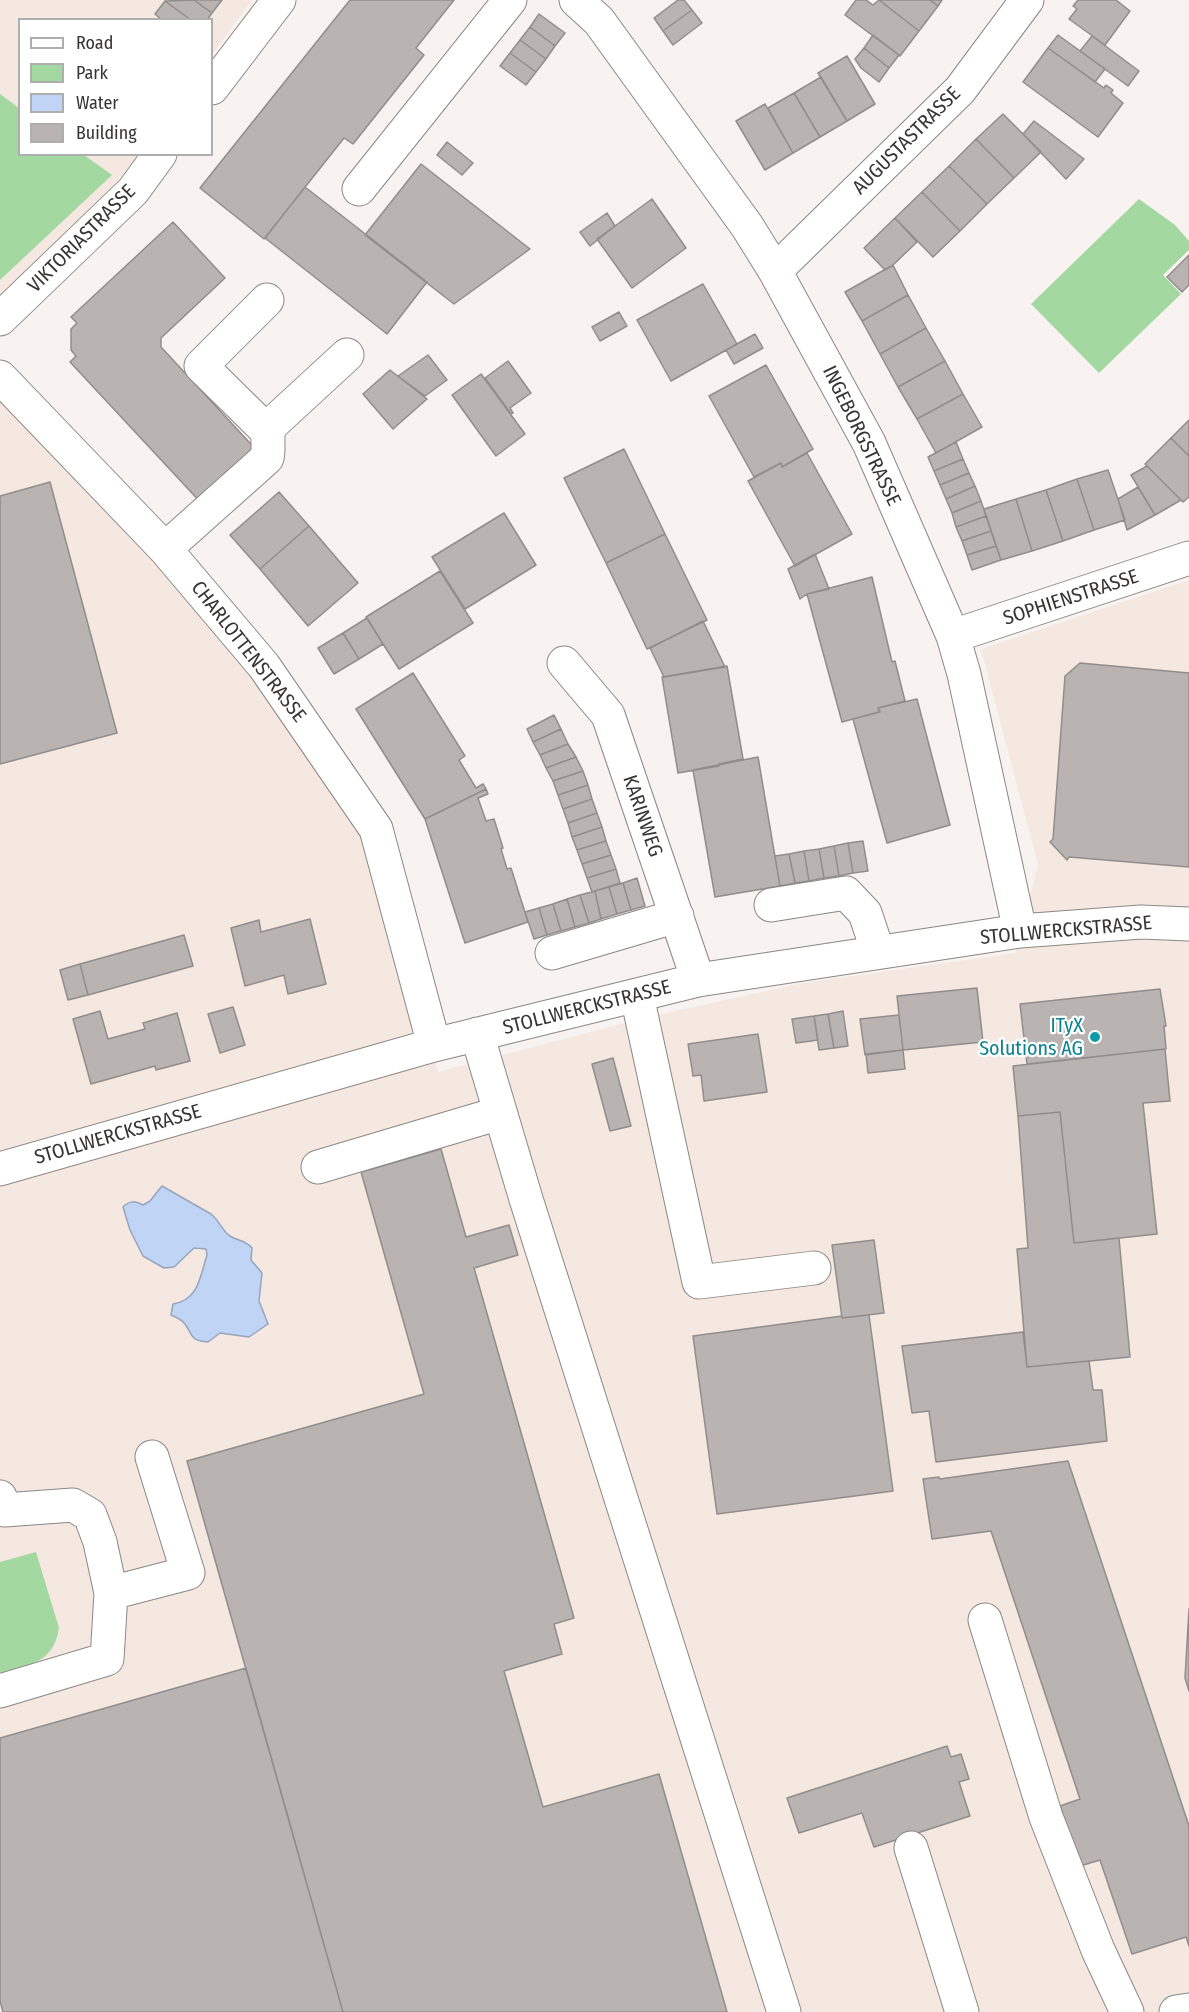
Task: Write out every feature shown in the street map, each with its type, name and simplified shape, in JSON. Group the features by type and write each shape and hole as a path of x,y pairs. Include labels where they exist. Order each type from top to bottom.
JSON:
{"street":[{"path":"213,87 279,0"},
{"path":"359,189 510,0"},
{"name":"INGEBORGSTRASSE","path":"576,0 599,21 747,226 775,271 869,443 952,636 964,674 1020,931"},
{"name":"AUGUSTASTRASSE","path":"775,271 960,90 1027,0"},
{"name":"VIKTORIASTRASSE","path":"0,319 133,190 158,156"},
{"path":"165,549 267,458 269,450 267,431 201,366 267,300"},
{"path":"267,431 346,355"},
{"name":"CHARLOTTENSTRASSE","path":"0,377 165,549 264,666 376,829 434,1045"},
{"name":"SOPHIENSTRASSE","path":"952,636 1189,558"},
{"name":"KARINWEG","path":"564,663 608,715 698,980"},
{"path":"771,905 846,894 865,913 878,952"},
{"path":"552,953 676,916"},
{"name":"STOLLWERCKSTRASSE","path":"0,1169 434,1045 698,980 1020,931 1141,922 1189,924"},
{"path":"637,996 699,1282 814,1268"},
{"path":"477,1035 784,2012"},
{"path":"318,1167 500,1113"},
{"path":"111,1593 188,1573 152,1457"},
{"path":"0,1497 4,1510 73,1505 90,1515 100,1542 111,1593 107,1659 0,1691"},
{"path":"985,1620 1046,1817 1098,1950 1127,2012"},
{"path":"911,1848 962,2012"},
{"path":"1176,2012 1189,2010"}],"shaded area":[{"path":"0,0 252,0 213,54 213,18 18,18 18,156 137,156 119,179 0,308"},
{"path":"0,389 202,603 368,830 438,1072 648,1017 803,983 1015,953 1038,865 981,649 1189,580 1189,2012 0,2012"}],"green space":[{"path":"0,94 18,107 18,156 85,156 112,175 0,280"},
{"path":"1139,199 1175,225 1189,241 1189,250 1163,275 1181,294 1099,373 1031,304"},
{"path":"36,1552 59,1628 56,1640 46,1656 38,1661 0,1673 0,1562"}],"water":[{"path":"162,1186 211,1214 227,1234 247,1243 252,1248 251,1260 262,1273 259,1301 268,1324 249,1337 220,1333 208,1342 198,1340 193,1337 184,1323 171,1315 173,1304 188,1298 197,1286 207,1255 206,1249 194,1248 174,1267 164,1268 143,1256 130,1230 123,1207 133,1202 143,1205 150,1201"}],"building":[{"path":"194,0 222,0 212,13"},
{"path":"194,0 212,13 208,18 188,18 165,1"},
{"path":"350,0 454,0 416,48 424,55 353,144 344,138 264,239 200,188"},
{"path":"678,0 684,0 692,10 663,31 654,18"},
{"path":"856,0 866,0 873,5 879,0 919,31 900,56 845,15"},
{"path":"879,0 930,0 938,6 919,31"},
{"path":"930,0 942,0 938,6"},
{"path":"1078,0 1116,0 1130,11 1105,45 1069,19 1077,9 1073,6"},
{"path":"165,1 188,18 160,18 155,14"},
{"path":"692,10 702,23 673,45 663,31"},
{"path":"539,14 565,33 555,46 530,27"},
{"path":"530,27 555,46 546,59 520,40"},
{"path":"873,35 899,55 889,68 864,48"},
{"path":"1058,35 1105,69 1095,82 1048,48"},
{"path":"1092,36 1139,71 1128,86 1080,51"},
{"path":"520,40 546,59 536,72 510,53"},
{"path":"864,48 889,68 879,82 861,68 855,59"},
{"path":"1048,48 1104,88 1106,85 1113,90 1111,93 1123,103 1098,137 1023,82"},
{"path":"510,53 536,72 526,85 500,66"},
{"path":"847,56 875,104 847,121 818,73"},
{"path":"821,77 847,121 820,137 794,93"},
{"path":"794,93 820,137 793,153 768,108"},
{"path":"765,104 793,153 765,170 736,121"},
{"path":"1003,114 1041,152 1014,178 976,139"},
{"path":"1034,121 1084,159 1066,179 1023,134"},
{"path":"976,139 1014,178 987,204 949,166"},
{"path":"447,142 473,163 462,175 437,155"},
{"path":"421,164 530,249 454,304 365,235"},
{"path":"949,166 987,204 960,231 922,192"},
{"path":"305,187 427,282 387,334 265,238"},
{"path":"922,192 960,231 933,257 895,218"},
{"path":"652,199 686,248 632,288 597,239"},
{"path":"607,213 615,226 590,246 580,232"},
{"path":"895,218 917,242 885,270 864,248"},
{"path":"173,222 225,278 161,338 161,347 260,454 204,506 70,362 76,356 71,350 71,329 77,323 71,317"},
{"path":"1189,255 1189,285 1182,292 1167,277"},
{"path":"893,265 908,295 862,321 845,292"},
{"path":"703,284 737,344 671,381 637,320"},
{"path":"908,295 926,328 880,354 862,321"},
{"path":"619,312 627,326 600,341 592,327"},
{"path":"926,328 945,361 898,387 880,354"},
{"path":"755,334 763,348 734,364 726,350"},
{"path":"428,355 447,380 425,396 398,376"},
{"path":"508,361 531,393 510,408 513,413 511,414 485,378"},
{"path":"945,361 963,394 917,419 898,387"},
{"path":"766,365 813,449 782,467 781,463 754,477 709,396"},
{"path":"390,370 427,399 393,429 363,394"},
{"path":"481,374 525,434 496,456 452,395"},
{"path":"963,394 982,427 936,453 917,419"},
{"path":"1189,420 1189,456 1171,438"},
{"path":"1171,438 1189,456 1189,497 1183,502 1145,464"},
{"path":"956,442 963,459 934,471 928,457"},
{"path":"624,449 665,534 606,563 564,478"},
{"path":"807,453 852,534 795,566 748,481 781,463 782,467"},
{"path":"963,459 969,473 940,485 934,471"},
{"path":"1147,466 1181,500 1155,515 1131,475"},
{"path":"1108,470 1125,520 1094,530 1077,479"},
{"path":"969,473 975,486 946,499 940,485"},
{"path":"1077,479 1094,530 1063,541 1046,490"},
{"path":"50,482 117,733 0,764 0,496"},
{"path":"975,486 981,501 952,513 946,499"},
{"path":"1138,487 1155,515 1127,530 1118,499"},
{"path":"1046,490 1063,541 1032,551 1016,499"},
{"path":"279,492 309,526 260,569 230,535"},
{"path":"1016,499 1032,551 1001,560 984,509"},
{"path":"981,501 986,516 956,527 952,513"},
{"path":"504,513 536,565 465,609 432,557"},
{"path":"986,516 991,531 962,541 956,527"},
{"path":"309,526 358,583 308,626 260,569"},
{"path":"991,531 996,546 967,555 962,541"},
{"path":"665,534 707,620 647,649 606,563"},
{"path":"996,546 1001,560 972,570 967,555"},
{"path":"815,554 829,589 807,594 800,599 788,569"},
{"path":"440,571 473,623 399,669 366,617"},
{"path":"872,577 892,662 895,661 905,701 878,708 879,712 842,722 807,594"},
{"path":"367,618 383,644 359,659 343,633"},
{"path":"703,621 725,667 664,677 650,648"},
{"path":"343,633 359,659 334,674 318,648"},
{"path":"1080,663 1189,673 1189,867 1069,857 1067,860 1050,842 1053,839 1065,676"},
{"path":"727,666 743,759 678,773 662,677"},
{"path":"413,673 465,756 459,760 476,788 483,784 486,789 425,819 356,709"},
{"path":"917,699 950,825 887,843 853,719 880,712 878,708"},
{"path":"554,715 561,729 533,742 527,729"},
{"path":"561,729 568,744 540,755 533,742"},
{"path":"568,744 576,757 546,768 540,755"},
{"path":"576,757 583,771 553,781 546,768"},
{"path":"758,757 780,886 715,897 693,770"},
{"path":"583,771 588,785 558,795 553,781"},
{"path":"588,785 592,799 563,809 558,795"},
{"path":"486,789 488,794 478,798 486,821 494,819 507,869 511,868 528,922 465,943 425,819"},
{"path":"592,799 597,813 568,823 563,809"},
{"path":"597,813 602,827 572,837 568,823"},
{"path":"602,827 606,841 577,850 572,837"},
{"path":"606,841 611,855 582,864 577,850"},
{"path":"863,841 868,871 853,873 848,843"},
{"path":"848,843 853,873 839,876 834,846"},
{"path":"834,846 839,876 824,878 819,849"},
{"path":"819,849 824,878 809,881 804,851"},
{"path":"804,851 809,881 795,883 789,854"},
{"path":"789,854 795,883 780,886 775,856"},
{"path":"611,855 616,869 587,878 582,864"},
{"path":"616,869 620,883 592,892 587,878"},
{"path":"637,878 645,906 631,910 623,883"},
{"path":"623,883 631,910 617,914 609,887"},
{"path":"609,887 617,914 601,919 595,891"},
{"path":"595,891 601,919 589,923 580,895"},
{"path":"580,895 589,923 575,927 567,899"},
{"path":"567,899 575,927 561,931 553,904"},
{"path":"553,904 561,931 547,935 539,908"},
{"path":"539,908 547,935 534,939 525,912"},
{"path":"310,919 326,984 288,994 284,975 245,986 231,928 259,920 261,932"},
{"path":"184,935 193,966 88,995 80,964"},
{"path":"80,964 88,995 68,1000 60,970"},
{"path":"977,988 983,1042 903,1050 897,996"},
{"name":"ITyX Solutions AG","path":"1160,989 1166,1026 1164,1026 1166,1049 1027,1064 1020,1004"},
{"path":"233,1007 245,1045 220,1053 208,1014"},
{"path":"100,1011 108,1039 145,1029 143,1023 177,1013 190,1061 156,1070 155,1066 91,1084 73,1019"},
{"path":"843,1011 848,1046 834,1048 828,1014"},
{"path":"828,1014 834,1048 819,1050 814,1016"},
{"path":"899,1015 903,1050 865,1055 860,1019"},
{"path":"814,1016 818,1040 796,1043 792,1019"},
{"path":"758,1034 767,1092 704,1101 701,1075 693,1076 688,1044"},
{"path":"1165,1049 1170,1101 1143,1103 1157,1234 1074,1243 1060,1112 1018,1116 1013,1066"},
{"path":"903,1050 905,1069 868,1073 866,1054"},
{"path":"613,1058 631,1126 610,1131 592,1064"},
{"path":"1060,1112 1074,1243 1119,1238 1130,1357 1027,1367 1017,1249 1028,1248 1018,1116"},
{"path":"441,1149 466,1237 509,1225 518,1255 474,1268 574,1618 554,1624 562,1654 504,1671 543,1807 659,1774 727,2012 343,2012 187,1461 424,1394 361,1172"},
{"path":"874,1240 884,1313 842,1318 832,1245"},
{"path":"869,1315 893,1491 717,1514 693,1336 842,1316 842,1318"},
{"path":"1023,1332 1027,1367 1089,1361 1093,1390 1102,1390 1107,1441 936,1462 929,1411 912,1413 902,1346"},
{"path":"1068,1461 1189,1826 1189,1946 1186,1937 1132,1954 1100,1860 1080,1866 1060,1806 1080,1799 991,1531 932,1539 923,1479 939,1477 940,1479"},
{"path":"1189,1609 1189,1691 1185,1678"},
{"path":"246,1668 343,2012 3,2012 0,2001 0,1738"},
{"path":"947,1746 951,1757 961,1754 969,1779 959,1782 970,1816 874,1847 862,1813 799,1833 787,1798"}],"place":[{"name":"ITyX Solutions AG","path":"1095,1037"}]}
